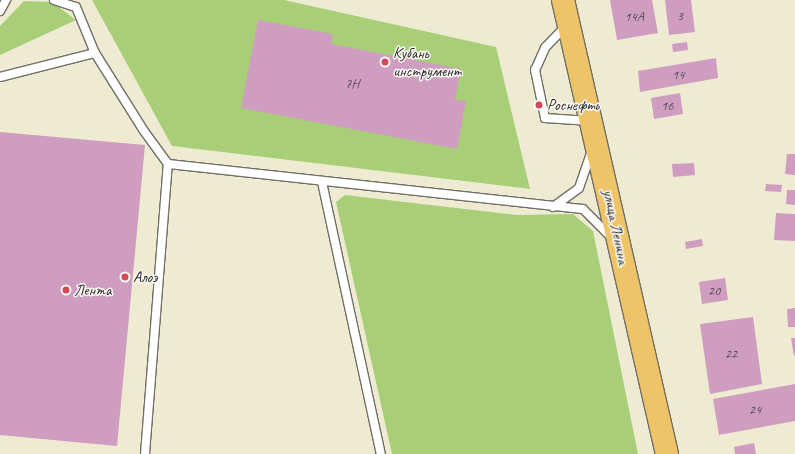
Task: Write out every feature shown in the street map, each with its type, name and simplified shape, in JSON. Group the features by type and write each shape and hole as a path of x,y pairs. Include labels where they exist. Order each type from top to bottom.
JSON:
{"highway":[{"name":"улица Ленина","path":"563,0 595,130 668,454"}],"lane":[{"path":"0,11 6,0"},
{"path":"54,0 76,7 95,53 144,131 168,164 145,454"},
{"path":"553,207 579,188 595,130 545,118 534,70 545,48 569,22"},
{"path":"0,77 95,53"},
{"path":"168,164 553,207 584,209 620,245"},
{"path":"322,182 381,454"}],"green space":[{"path":"92,0 284,0 496,47 530,189 172,146"},
{"path":"24,1 52,2 76,20 0,55 0,26"},
{"path":"345,195 516,215 573,214 593,231 638,454 392,454 336,202"}],"building":[{"path":"610,0 652,0 658,33 617,40"},
{"path":"665,0 691,0 695,32 669,35"},
{"path":"258,20 333,34 331,44 461,69 455,100 466,101 457,149 241,108"},
{"path":"687,42 688,50 673,52 672,44"},
{"path":"716,58 718,78 640,92 638,71"},
{"path":"680,93 683,114 654,119 651,98"},
{"name":"Лента","path":"0,132 145,145 117,446 0,435"},
{"path":"787,154 795,154 795,175 785,174"},
{"path":"694,163 695,175 673,177 672,164"},
{"path":"766,184 782,185 781,192 765,191"},
{"path":"787,190 795,190 795,205 786,204"},
{"path":"776,213 795,214 795,241 774,240"},
{"path":"702,239 703,246 686,249 685,242"},
{"path":"725,278 728,300 702,304 699,282"},
{"path":"795,308 795,327 788,327 787,309"},
{"path":"753,317 762,384 710,394 700,324"},
{"path":"791,338 795,338 794,356"},
{"path":"795,384 795,421 719,435 713,399"},
{"path":"754,443 756,454 735,454 734,447"}],"place":[{"name":"Кубань инструмент","path":"385,62"},
{"name":"Роснефть","path":"539,105"},
{"name":"Алоэ","path":"125,277"},
{"name":"Лента","path":"66,290"}]}
